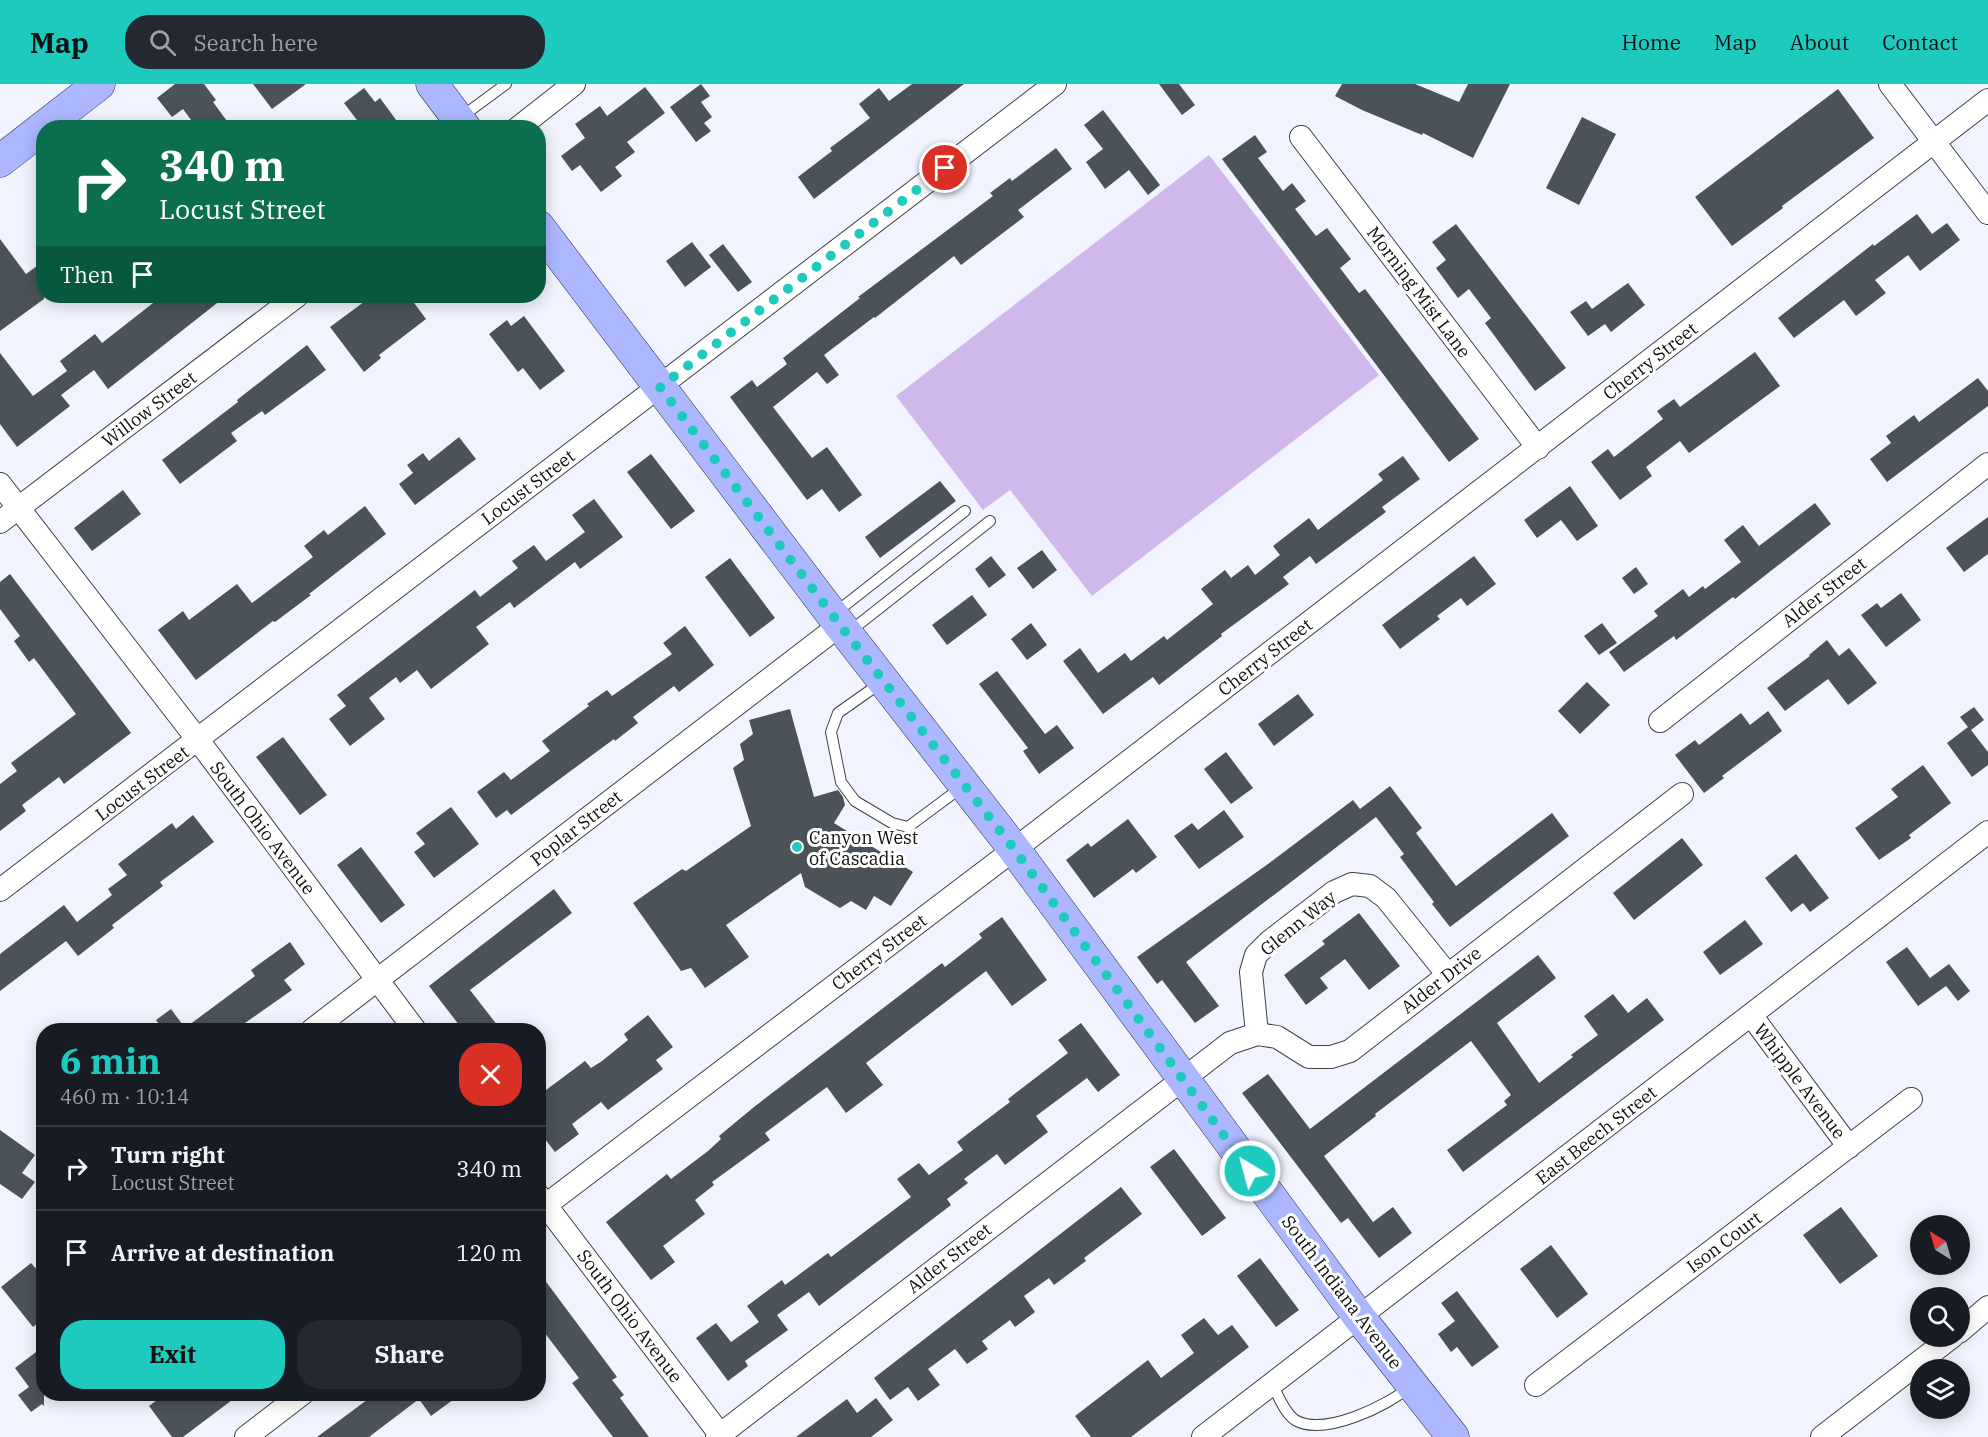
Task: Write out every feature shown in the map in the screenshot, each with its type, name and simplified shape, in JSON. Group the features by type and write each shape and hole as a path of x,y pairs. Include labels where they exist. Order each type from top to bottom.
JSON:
{"main road":[{"path":"432,84 460,120"},
{"path":"47,120 83,89"},
{"path":"0,161 36,130"},
{"name":"South Indiana Avenue","path":"546,237 883,681 1014,849 1359,1317 1453,1437"}],"street":[{"path":"528,120 574,84"},
{"name":"Locust Street","path":"0,890 1055,84"},
{"path":"1890,84 1988,213"},
{"name":"Cherry Street","path":"546,1200 1014,849 1988,100"},
{"name":"Morning Mist Lane","path":"1301,137 1538,448"},
{"name":"Willow Street","path":"0,522 288,303"},
{"name":"Alder Street","path":"1660,721 1988,464"},
{"name":"South Ohio Avenue","path":"0,484 198,740 410,1023"},
{"name":"Poplar Street","path":"321,1023 840,624"},
{"name":"Alder Drive","path":"1257,1034 1277,1037 1309,1057 1331,1057 1350,1051 1682,794"},
{"name":"East Beech Street","path":"1203,1437 1988,832"},
{"name":"Glenn Way","path":"1257,1034 1251,972 1257,955 1269,942 1334,892 1352,884 1370,886 1386,898 1448,975"},
{"name":"Whipple Avenue","path":"1751,1015 1849,1147"},
{"path":"1182,1079 1230,1043 1257,1034"},
{"name":"Alder Street","path":"720,1436 1182,1079"},
{"name":"Ison Court","path":"1536,1385 1911,1099"},
{"name":"South Ohio Avenue","path":"546,1210 720,1436"},
{"path":"1970,1323 1988,1307"},
{"path":"1822,1437 1939,1347"},
{"path":"246,1437 293,1401"}],"lane":[{"path":"465,120 506,84"},
{"path":"840,624 965,511"},
{"path":"840,624 990,520"},
{"path":"883,681 838,713 831,732 841,782 855,801 892,823 908,827 964,785"},
{"path":"1272,1384 1282,1403 1295,1420 1314,1428 1333,1427 1374,1410 1413,1384"}],"shaded area":[{"path":"1209,155 1379,375 1092,596 1010,490 983,510 896,396"}],"building":[{"path":"175,84 204,84 216,100 213,102 226,120 191,120 183,109 172,117 157,98"},
{"path":"253,84 306,84 272,109"},
{"path":"701,84 710,96 701,102 712,117 704,123 711,131 696,142 670,107"},
{"path":"912,84 964,84 814,199 798,177 832,151 830,148 870,118 859,104 879,88 889,101"},
{"path":"1159,84 1179,84 1195,105 1182,115"},
{"path":"1342,84 1415,84 1459,102 1468,84 1510,84 1473,158 1423,133 1422,135 1362,110 1335,96"},
{"path":"645,87 665,113 627,142 635,152 615,167 622,176 601,192 580,165 572,171 561,156 585,138 575,124 600,106 607,116"},
{"path":"364,88 375,102 380,98 396,120 357,120 344,103"},
{"path":"1838,89 1874,138 1732,246 1695,197"},
{"path":"1103,110 1160,185 1148,195 1129,170 1105,189 1086,162 1103,149 1084,125"},
{"path":"1582,117 1616,134 1579,205 1546,188"},
{"path":"1255,135 1267,152 1258,158 1283,191 1292,183 1306,201 1295,209 1316,236 1327,228 1351,259 1340,268 1359,293 1365,289 1479,439 1449,462 1222,159"},
{"path":"1056,148 1072,169 1018,210 1024,217 961,265 954,256 824,355 839,375 827,384 817,372 773,407 812,458 827,447 862,495 839,512 822,489 807,500 730,397 752,380 757,387 787,364 783,358 860,298 858,297 993,196 990,193 1010,178 1012,181"},
{"path":"1917,214 1932,234 1947,223 1960,240 1920,271 1908,255 1875,280 1886,293 1856,316 1844,300 1794,338 1778,318 1873,244 1874,246"},
{"path":"1456,224 1566,368 1535,391 1485,323 1491,318 1469,289 1458,298 1436,268 1446,260 1432,242"},
{"path":"0,239 26,274 36,267 36,303 38,303 0,331"},
{"path":"692,242 711,267 685,287 666,261"},
{"path":"723,244 752,282 738,292 709,255"},
{"path":"1628,283 1645,305 1611,332 1605,324 1588,336 1570,312 1586,301 1592,309"},
{"path":"153,303 217,303 108,389 94,370 61,395 70,406 17,447 0,424 0,353 33,396 67,371 60,361 95,334 102,343"},
{"path":"363,303 414,303 426,319 379,355 381,358 364,372 330,327"},
{"path":"524,316 565,371 540,390 523,368 518,372 489,334 507,320 511,326"},
{"path":"307,345 326,370 265,415 262,411 231,433 237,441 180,484 162,460"},
{"path":"1755,352 1780,386 1689,453 1680,441 1646,467 1652,476 1620,500 1591,462 1608,449 1614,457 1663,419 1657,411 1674,399 1680,407"},
{"path":"1978,378 1988,391 1988,406 1887,482 1870,459 1891,443 1886,436 1914,415 1919,422"},
{"path":"459,437 476,459 415,505 399,484 413,473 407,465 423,453 429,461"},
{"path":"651,454 695,511 671,529 627,472"},
{"path":"1403,456 1420,479 1382,507 1386,512 1316,564 1310,556 1283,577 1289,584 1221,634 1222,636 1159,685 1153,677 1103,714 1063,661 1080,648 1098,673 1125,653 1131,661 1164,636 1167,640 1213,604 1201,589 1225,570 1231,578 1248,565 1255,575 1280,555 1273,546 1309,518 1318,530 1383,480 1378,474"},
{"path":"940,481 956,501 880,558 865,537"},
{"path":"1570,486 1598,526 1577,541 1561,520 1537,538 1524,520"},
{"path":"123,490 141,514 92,551 74,528"},
{"path":"594,499 623,537 580,569 575,562 514,608 510,602 476,627 489,644 431,689 417,670 400,683 396,677 369,698 385,719 350,746 329,719 346,706 337,695 475,590 480,597 518,568 512,561 534,545 546,561 585,532 572,515"},
{"path":"1815,503 1831,524 1735,599 1733,597 1676,640 1674,636 1624,672 1609,652 1658,616 1654,611 1683,589 1689,597 1703,586 1705,589 1741,562 1724,540 1743,525 1759,546"},
{"path":"365,506 386,534 309,594 311,595 196,680 158,630 183,611 189,620 237,584 252,603 313,557 304,546 324,530 328,535"},
{"path":"1988,517 1988,554 1964,572 1946,548"},
{"path":"1042,550 1057,570 1033,589 1017,568"},
{"path":"991,556 1006,575 989,588 975,569"},
{"path":"1474,556 1496,584 1467,606 1461,598 1437,616 1440,619 1400,649 1382,625"},
{"path":"730,558 775,618 750,637 705,577"},
{"path":"1636,567 1648,584 1634,594 1622,578"},
{"path":"10,574 131,733 64,784 59,777 22,805 26,811 0,831 0,784 17,771 11,763 76,714 34,658 29,662 14,641 20,636 0,609 0,582"},
{"path":"1901,593 1921,620 1886,647 1861,615 1877,603 1881,608"},
{"path":"972,595 987,615 947,645 932,625"},
{"path":"1031,623 1047,645 1027,660 1011,639"},
{"path":"1602,623 1617,643 1599,655 1584,636"},
{"path":"685,626 714,665 679,692 674,686 633,717 638,723 511,815 507,810 496,818 477,792 504,772 511,780 550,751 542,741 589,706 587,704 607,690 612,696 672,654 663,643"},
{"path":"1827,640 1839,656 1849,648 1877,683 1848,705 1828,679 1785,711 1767,688 1810,656"},
{"path":"997,671 1045,734 1057,725 1074,748 1039,774 1023,751 1028,748 979,684"},
{"path":"1587,682 1610,705 1580,734 1558,711"},
{"path":"1298,694 1314,715 1274,746 1258,724"},
{"path":"1974,707 1984,720 1971,730 1988,752 1988,765 1972,777 1947,743 1968,727 1960,717"},
{"name":"Canyon West of Cascadia","path":"790,709 814,797 838,790 845,805 834,823 913,872 891,906 874,896 866,910 851,901 840,908 805,887 801,873 726,925 749,957 705,988 691,968 681,971 633,903 682,869 686,871 751,826 733,768 744,760 740,744 753,734 749,720"},
{"path":"1768,711 1782,731 1722,776 1724,778 1704,793 1675,755 1695,740 1699,745 1741,713 1750,725"},
{"path":"283,737 327,795 300,815 256,757"},
{"path":"1226,752 1253,788 1231,804 1204,769"},
{"path":"1923,765 1951,803 1909,835 1911,838 1879,860 1855,828 1898,797 1891,789"},
{"path":"1390,786 1422,828 1416,833 1456,886 1552,813 1569,836 1450,927 1400,857 1404,854 1376,817 1186,962 1219,1006 1195,1023 1162,980 1157,984 1137,957 1353,800 1360,809"},
{"path":"451,807 479,844 434,878 414,852 425,844 416,833"},
{"path":"1224,810 1244,837 1199,869 1174,836 1192,823 1198,830"},
{"path":"193,815 214,842 160,882 163,886 112,925 114,928 78,956 66,941 0,991 0,954 64,905 77,922 112,895 108,889 127,875 118,864 172,823 176,829"},
{"path":"1128,819 1157,857 1136,873 1133,869 1094,898 1066,860 1088,843 1091,847"},
{"path":"1682,838 1703,865 1634,920 1613,893"},
{"path":"361,847 405,905 381,923 337,865"},
{"path":"1796,854 1829,898 1810,912 1803,903 1791,912 1765,878"},
{"path":"554,889 572,913 470,990 496,1023 458,1023 429,986"},
{"path":"1359,913 1400,966 1369,990 1345,959 1320,978 1328,988 1306,1005 1284,975 1325,944 1322,941"},
{"path":"1002,917 1047,980 1012,1006 986,971 866,1063 883,1085 846,1113 827,1087 765,1133 770,1140 712,1182 714,1185 695,1200 705,1214 663,1246 675,1262 651,1280 606,1222 667,1174 671,1179 708,1151 721,1139 719,1136 754,1107 942,963 945,967 982,938 979,934"},
{"path":"1745,920 1763,944 1720,975 1703,952"},
{"path":"290,942 305,964 284,980 292,990 245,1023 192,1023 255,976 251,970"},
{"path":"1907,947 1930,978 1949,964 1970,991 1958,1001 1946,986 1918,1006 1886,962"},
{"path":"1538,955 1556,978 1497,1023 1539,1083 1598,1035 1584,1016 1613,994 1628,1013 1647,998 1664,1020 1463,1172 1447,1150 1507,1105 1504,1101 1511,1095 1471,1041 1324,1156 1373,1222 1393,1207 1412,1233 1379,1258 1348,1218 1341,1223 1242,1093 1268,1074 1310,1129"},
{"path":"171,1009 181,1023 158,1023 156,1020"},
{"path":"648,1015 673,1047 656,1060 663,1069 608,1110 601,1102 572,1124 579,1134 555,1152 546,1140 546,1090 585,1061 591,1068 602,1061 628,1040 624,1034"},
{"path":"1081,1023 1120,1075 1098,1092 1087,1078 1036,1116 1048,1132 1005,1165 997,1154 964,1179 968,1183 947,1199 951,1205 819,1306 809,1292 777,1315 788,1330 745,1361 748,1366 728,1381 696,1338 716,1323 731,1342 759,1322 747,1306 782,1280 785,1285 828,1253 831,1257 911,1197 897,1179 919,1163 929,1175 963,1150 957,1142 1010,1102 1008,1099 1068,1053 1058,1040"},
{"path":"0,1130 35,1155 22,1173 35,1182 22,1199 0,1184"},
{"path":"1174,1149 1226,1218 1202,1236 1150,1167"},
{"path":"1121,1187 1142,1214 1084,1258 1086,1261 1054,1285 1049,1278 1024,1296 1035,1312 1015,1327 1010,1320 982,1341 988,1349 967,1364 955,1349 928,1369 940,1385 918,1401 908,1387 890,1400 874,1378"},
{"path":"1841,1207 1878,1256 1840,1284 1803,1235"},
{"path":"1551,1245 1588,1294 1557,1318 1520,1269"},
{"path":"1260,1258 1299,1310 1276,1327 1237,1276"},
{"path":"31,1263 36,1269 36,1325 33,1327 1,1287"},
{"path":"546,1282 617,1377 612,1380 624,1395 620,1398 649,1437 613,1437 572,1383 579,1378 546,1335"},
{"path":"1457,1291 1499,1347 1472,1367 1457,1347 1451,1352 1438,1334 1455,1321 1441,1303"},
{"path":"1204,1318 1218,1335 1232,1325 1249,1347 1131,1437 1091,1437 1075,1416 1148,1360 1161,1378 1194,1353 1181,1335"},
{"path":"36,1352 36,1401 44,1401 44,1406 42,1404 31,1412 18,1395 29,1387 15,1368"},
{"path":"876,1398 893,1420 871,1437 796,1437 847,1399 857,1413"},
{"path":"156,1401 231,1401 183,1437 172,1437 149,1406"},
{"path":"366,1401 416,1401 369,1437 317,1437"},
{"path":"420,1401 451,1401 431,1416"}],"place":[{"name":"Canyon West of Cascadia","path":"797,847"}],"route":[{"path":"945,168 660,387 840,625 1014,849 1250,1171"}]}
